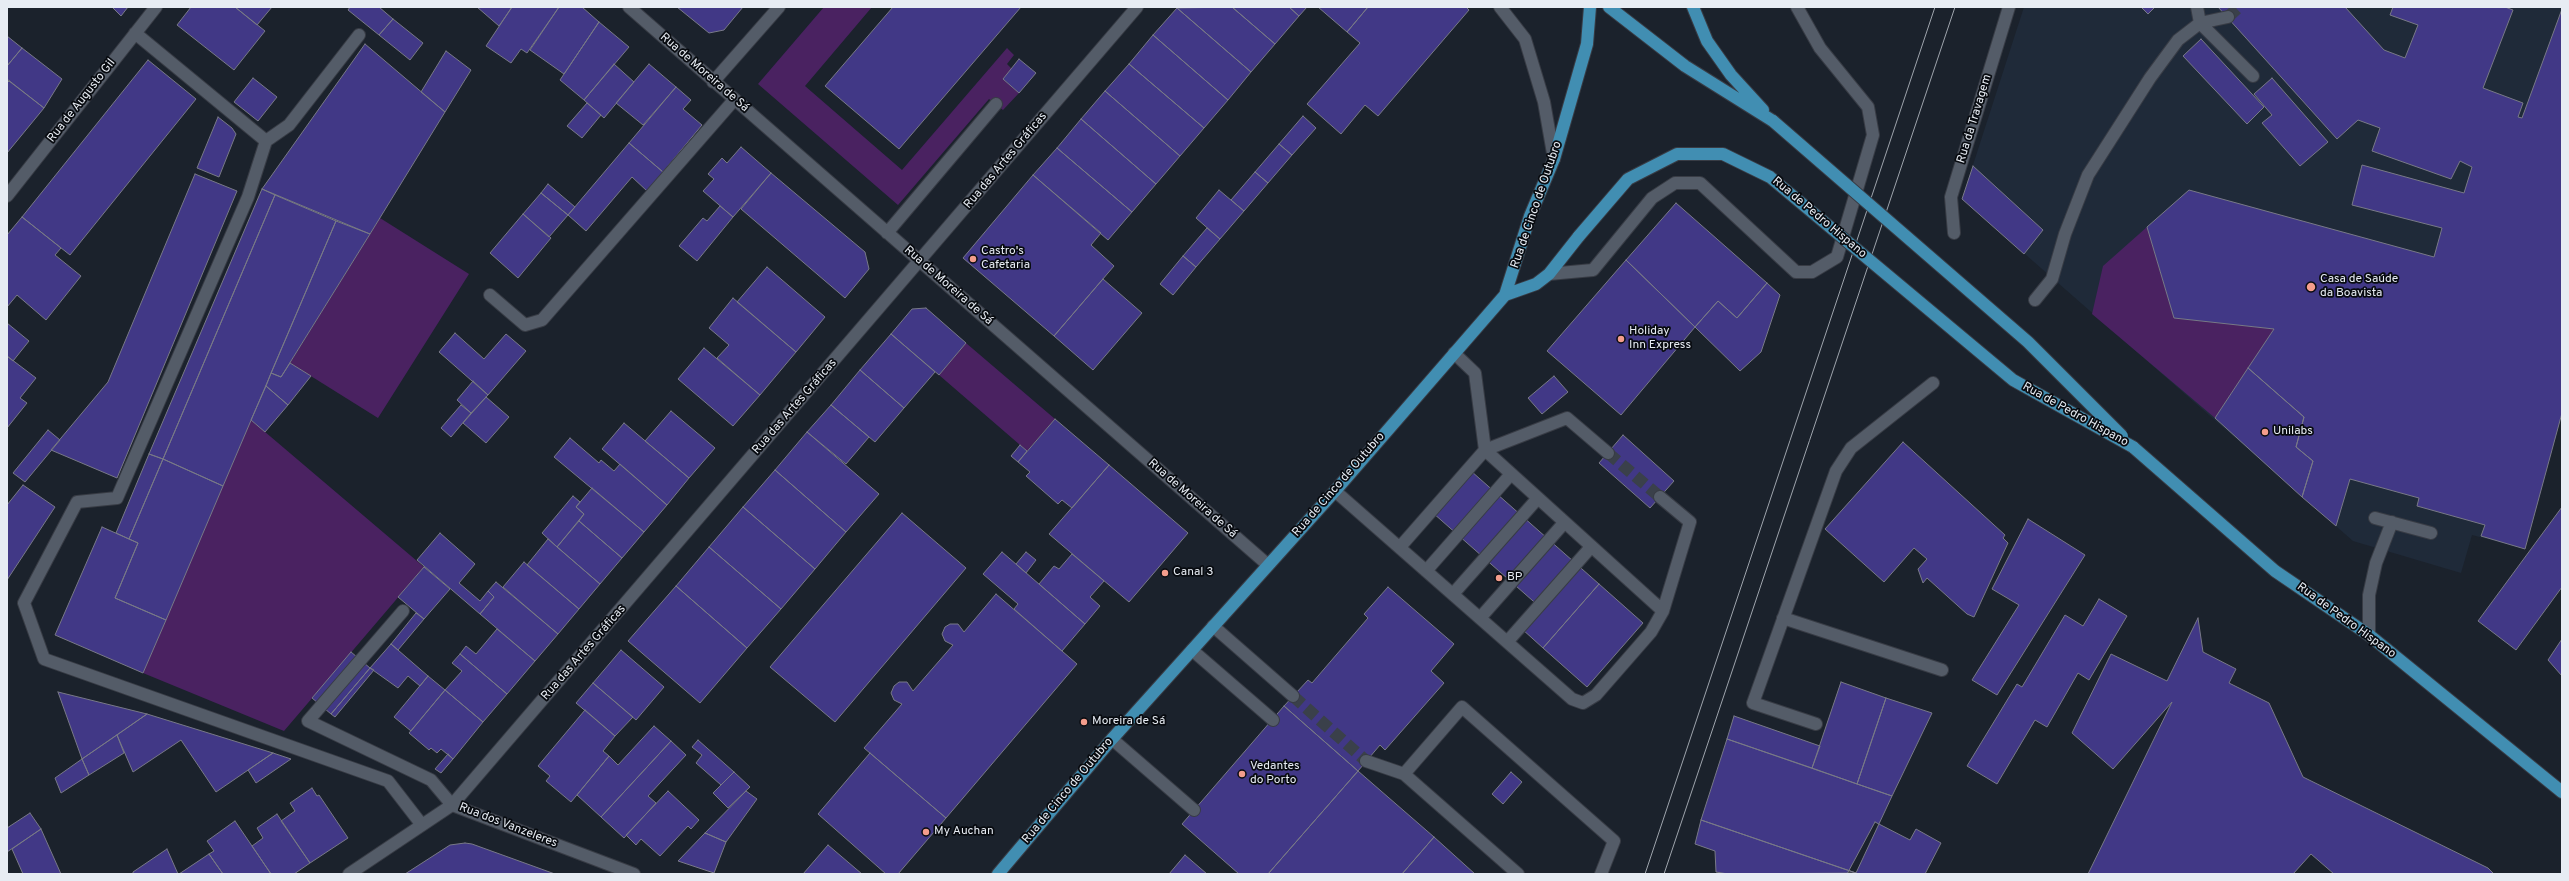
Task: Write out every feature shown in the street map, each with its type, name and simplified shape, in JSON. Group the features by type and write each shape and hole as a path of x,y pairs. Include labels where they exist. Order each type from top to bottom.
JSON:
{"main road":[{"name":"Rua de Cinco de Outubro","path":"998,874 1112,739 1335,491 1505,295 1530,216 1554,159 1587,44 1590,7"},
{"name":"Rua de Pedro Hispano","path":"1609,7 1685,66 1773,121 2028,342 2133,447 2275,571 2369,635 2562,792"},
{"path":"1693,7 1707,41 1731,75 1773,121"},
{"name":"Rua de Pedro Hispano","path":"1505,295 1536,284 1549,274 1579,236 1628,179 1677,154 1723,154 1770,177 2013,380 2133,447"}],"street":[{"name":"Rua de Augusto Gil","path":"7,196 156,7"},
{"name":"Rua de Moreira de Sá","path":"629,7 713,82 1268,565"},
{"path":"713,82 779,7"},
{"name":"Rua das Artes Gráficas","path":"452,805 920,262 1136,7"},
{"path":"1500,7 1525,39 1544,102 1554,159"},
{"path":"1549,274 1593,270 1652,198 1675,183 1700,183 1796,272 1812,272 1837,256 1873,135 1868,107 1820,48 1797,7"},
{"name":"Rua da Travagem","path":"1954,233 1951,197 2009,7"},
{"path":"2197,7 2200,23 2253,76"},
{"path":"2035,300 2052,279 2065,234 2088,174 2150,78 2178,40 2200,23 2228,17"},
{"path":"135,33 266,141"},
{"path":"359,35 289,125 266,141 248,197 117,498 77,502 24,603 44,659 388,781 422,825"},
{"path":"490,295 525,325 542,320 734,100"},
{"path":"887,233 996,104"},
{"path":"1454,352 1475,372 1485,450 1663,611"},
{"path":"1816,724 1753,703 1836,471 1851,448 1933,383"},
{"path":"1400,547 1485,450 1567,418 1608,452"},
{"path":"1426,570 1511,474"},
{"path":"1335,491 1572,699 1583,703 1596,695 1652,632 1663,611 1690,522 1660,497"},
{"path":"1453,594 1538,498"},
{"path":"2375,518 2431,533"},
{"path":"2369,635 2369,595 2376,563 2392,522"},
{"path":"1480,618 1564,523"},
{"path":"1507,642 1591,547"},
{"path":"402,611 308,721 431,780 452,805"},
{"path":"1783,618 1942,670"},
{"path":"1213,626 1293,696"},
{"path":"1192,650 1273,720"},
{"path":"1404,774 1462,707 1614,841 1601,874"},
{"path":"1112,739 1194,810"},
{"path":"1366,761 1404,774 1518,874"},
{"name":"Rua dos Vanzeleres","path":"349,874 452,805 634,874"}],"shaded area":[{"path":"824,7 872,7 805,86 902,170 1007,48 1014,55 1007,64 1012,69 1003,79 1019,93 1003,110 989,99 898,205 758,84"},
{"name":"Casa de Saúde da Boavista","path":"2024,7 2562,7 2562,413 2525,549 2472,535 2461,573 2353,541 1962,199"},
{"path":"380,218 469,274 378,418 290,363"},
{"path":"2147,227 2174,318 2274,329 2215,418 2092,314 2103,266"},
{"path":"966,343 1055,419 1027,451 939,375"},
{"path":"251,420 424,567 284,731 143,673"}],"building":[{"path":"112,7 128,7 121,16"},
{"path":"191,7 235,7 265,31 234,70 177,25"},
{"path":"235,7 272,7 257,25"},
{"path":"350,7 379,7 393,19 379,35 348,10"},
{"path":"477,7 512,7 499,26"},
{"path":"512,7 559,7 527,53 521,49 511,63 486,46"},
{"path":"559,7 582,7 599,22 564,74 530,50"},
{"path":"677,7 743,7 724,30 709,33"},
{"path":"893,7 1021,7 899,149 825,86"},
{"path":"1232,7 1275,44 1251,72 1177,8"},
{"path":"1232,7 1289,7 1299,16 1275,44"},
{"path":"1289,7 1307,7 1299,16"},
{"path":"1318,7 1368,7 1347,32"},
{"path":"1368,7 1466,7 1469,10 1378,116 1365,105 1341,134 1307,104 1360,43 1347,32"},
{"path":"2141,7 2155,7 2148,14"},
{"path":"2218,7 2345,7 2384,50 2405,58 2418,25 2390,15 2393,7 2505,7 2513,10 2483,88 2523,103 2518,117 2522,118 2562,9 2562,413 2525,549 2481,536 2485,525 2417,506 2419,498 2350,479 2336,526 2302,497 2313,461 2296,447 2304,417 2248,368 2274,329 2174,318 2147,227 2189,190 2434,257 2442,228 2352,205 2362,165 2464,193 2472,167 2460,161 2451,179 2372,151 2380,128 2358,120 2337,139"},
{"path":"1177,8 1251,72 1228,100 1153,35"},
{"path":"393,19 423,43 410,60 379,35"},
{"path":"599,22 629,47 584,100 560,80"},
{"path":"1153,35 1228,100 1204,128 1129,64"},
{"path":"7,36 22,48 7,66"},
{"path":"2201,39 2264,107 2247,124 2183,56"},
{"path":"365,44 445,112 370,234 262,189"},
{"path":"22,48 62,79 44,108 7,79 7,66"},
{"path":"446,51 471,70 445,112 421,92"},
{"path":"1019,59 1036,73 1019,93 1003,79"},
{"path":"148,60 196,99 70,255 22,217"},
{"path":"614,64 634,82 604,118 584,100"},
{"path":"649,64 676,87 643,125 616,103"},
{"path":"1129,64 1204,128 1180,156 1105,91"},
{"path":"253,78 277,97 258,121 234,102"},
{"path":"2272,78 2328,142 2300,166 2262,123 2272,115 2254,94"},
{"path":"9,81 44,108 7,153 7,83"},
{"path":"676,87 691,100 683,109 702,125 663,172 629,143"},
{"path":"1105,91 1180,156 1156,184 1081,119"},
{"path":"587,103 601,115 582,138 567,126"},
{"path":"1303,116 1316,128 1292,155 1279,144"},
{"path":"218,117 232,128 236,134 219,177 197,168"},
{"path":"1081,119 1156,184 1132,212 1057,148"},
{"path":"629,143 663,172 647,191 632,177 586,231 568,215"},
{"path":"1279,144 1292,155 1268,183 1255,172"},
{"path":"741,147 771,173 733,217 703,191 714,179 708,174 722,158 727,163"},
{"path":"1057,148 1132,212 1108,240 1033,175"},
{"path":"1973,166 2043,230 2024,254 1962,199"},
{"path":"1255,172 1268,183 1244,211 1231,200"},
{"path":"771,173 865,252 869,269 845,298 741,209"},
{"path":"195,174 237,191 117,478 51,450 108,382"},
{"path":"1033,175 1101,233 1091,245 1114,266 1054,336 963,258"},
{"path":"548,184 575,207 568,215 541,193"},
{"path":"262,189 275,195 163,459 149,454"},
{"path":"1219,190 1244,211 1220,239 1196,218"},
{"path":"541,193 568,215 549,237 523,214"},
{"path":"275,195 336,221 223,486 163,459"},
{"path":"1676,203 1767,283 1737,318 1718,301 1695,327 1626,260"},
{"path":"720,206 733,217 697,261 679,246 703,218 707,221"},
{"path":"523,214 551,238 518,278 490,253"},
{"path":"22,217 61,248 55,255 81,276 46,320 17,295 7,307 7,235"},
{"path":"336,221 370,234 281,377 271,373"},
{"path":"1207,228 1220,239 1196,267 1183,256"},
{"path":"1183,256 1196,267 1173,295 1160,284"},
{"name":"Holiday Inn Express","path":"1626,260 1695,327 1621,415 1547,351"},
{"path":"767,267 825,317 796,352 737,302"},
{"path":"1103,279 1142,313 1093,370 1054,336"},
{"path":"1767,283 1780,295 1761,352 1740,371 1695,327 1718,301 1737,318"},
{"path":"733,298 796,352 760,395 717,358 729,345 709,328"},
{"path":"926,308 966,343 939,375 891,334 912,309"},
{"path":"7,323 29,341 13,361 7,356"},
{"path":"455,333 484,359 506,334 526,351 488,395 439,352"},
{"path":"891,334 935,372 904,408 860,370"},
{"path":"704,348 760,395 733,426 678,379"},
{"path":"7,356 36,378 20,398 27,403 7,428"},
{"path":"290,363 311,376 288,405 266,386 271,373 281,377"},
{"name":"Unilabs","path":"2248,368 2304,417 2296,447 2313,461 2302,497 2215,418"},
{"path":"860,370 904,408 875,442 831,405"},
{"path":"1554,376 1568,392 1542,414 1528,398"},
{"path":"473,381 488,395 471,413 457,400"},
{"path":"266,386 288,405 265,432 251,420"},
{"path":"486,397 509,417 486,443 463,423"},
{"path":"461,405 471,413 451,437 441,428"},
{"path":"831,405 869,437 846,464 807,432"},
{"path":"671,411 715,448 689,478 645,441"},
{"path":"1055,419 1109,465 1072,508 1062,500 1058,504 1026,476 1030,472 1018,462"},
{"path":"624,423 689,478 667,505 602,449"},
{"path":"48,430 60,440 25,482 13,473"},
{"path":"807,432 879,494 846,532 775,470"},
{"path":"1623,435 1674,481 1650,508 1599,463"},
{"path":"570,438 599,463 601,460 614,471 620,464 667,505 644,532 554,457"},
{"path":"1903,442 2005,535 2003,538 2008,543 1974,617 1967,614 1927,578 1923,583 1918,569 1927,559 1914,548 1884,582 1825,529"},
{"path":"1020,445 1027,451 1018,462 1011,456"},
{"path":"149,454 163,459 129,539 116,533"},
{"path":"163,459 223,486 166,620 115,598 138,543 129,539"},
{"path":"1109,465 1188,533 1129,602 1049,534"},
{"path":"775,470 846,532 815,569 743,507"},
{"path":"1471,471 1599,584 1543,648 1522,629 1541,608 1433,513"},
{"path":"23,485 55,507 7,580 7,505"},
{"path":"592,488 644,532 622,558 579,521 584,514 576,507"},
{"path":"573,496 580,502 576,507 584,514 557,547 542,533"},
{"path":"743,507 815,569 781,609 709,547"},
{"path":"2562,507 2562,587 2516,650 2478,621"},
{"path":"902,513 966,568 835,722 770,667"},
{"path":"2028,519 2085,555 1997,695 1972,680 2019,605 1992,589"},
{"path":"579,521 622,558 600,584 557,547"},
{"path":"102,527 138,543 115,598 166,620 143,673 55,635"},
{"path":"440,533 475,564 459,583 480,601 488,591 494,597 480,614 417,560"},
{"path":"548,539 600,584 579,609 527,565"},
{"path":"709,547 781,609 747,648 676,586"},
{"path":"1002,552 1085,624 1062,651 1014,609 1018,604 983,574"},
{"path":"1026,552 1036,560 1026,573 1016,564"},
{"path":"1072,554 1104,581 1090,597 1100,606 1085,624 1039,584 1054,566 1059,569"},
{"path":"524,562 579,609 558,634 503,587"},
{"path":"424,567 450,589 424,619 398,597"},
{"path":"496,582 558,634 535,661 480,614 494,597 488,591"},
{"path":"1599,584 1643,623 1587,687 1543,648"},
{"path":"676,586 747,648 700,703 628,641"},
{"path":"1388,587 1454,644 1431,671 1444,683 1385,750 1380,745 1358,771 1284,706 1308,680 1312,683 1368,618 1364,614"},
{"path":"996,594 1077,664 946,818 864,748 902,704 894,700 891,693 894,686 899,682 907,682 913,691 953,645 945,641 942,634 945,627 950,624 958,624 964,632"},
{"path":"2099,599 2127,616 2089,680 2078,673 2047,727 2035,720 1997,784 1967,766 2017,684 2022,687 2065,615 2083,626"},
{"path":"416,613 424,619 398,650 391,644"},
{"path":"2198,618 2203,652 2236,669 2229,683 2269,703 2303,777 2488,868 2494,874 2334,874 2311,854 2293,874 2088,874 2172,702 2113,769 2072,733 2111,654 2167,681"},
{"path":"497,629 535,661 507,694 460,654 466,646 476,654"},
{"path":"2562,639 2562,676 2548,660"},
{"path":"391,644 428,676 420,686 408,676 398,688 370,668"},
{"path":"621,650 664,687 636,720 593,683"},
{"path":"351,652 370,668 331,714 312,698"},
{"path":"460,654 507,694 483,722 445,690 462,671 452,663"},
{"path":"370,668 374,670 335,717 331,714"},
{"path":"428,676 445,690 411,731 394,717"},
{"path":"1841,682 1886,698 1857,784 1812,768"},
{"path":"593,683 633,717 615,736 576,703"},
{"path":"445,690 483,722 453,759 441,749 437,753 431,748 429,750 409,733"},
{"path":"58,692 147,714 82,759"},
{"path":"1886,698 1932,713 1892,796 1857,784"},
{"path":"1284,706 1358,771 1268,874 1239,874 1182,824"},
{"path":"585,710 615,736 603,751 609,756 571,802 546,781 550,776 538,766"},
{"path":"147,714 273,753 216,792 181,740 133,772 117,735"},
{"path":"1734,716 1820,746 1812,768 1727,739"},
{"path":"654,726 671,741 601,817 577,795 609,756 618,765"},
{"path":"117,735 124,753 89,775 82,759"},
{"path":"1727,739 1892,796 1856,873 1701,820"},
{"path":"698,740 734,772 721,785 696,763 702,755 692,747"},
{"path":"671,741 686,755 648,796 656,803 624,838 601,817"},
{"path":"273,753 291,759 256,783 248,770"},
{"path":"870,753 946,818 898,874 886,874 818,814"},
{"path":"448,754 453,759 441,773 435,769"},
{"path":"82,759 89,775 61,793 55,778"},
{"path":"1358,771 1434,837 1402,874 1268,874"},
{"path":"734,772 750,787 728,808 713,793"},
{"path":"1511,772 1522,782 1503,804 1492,794"},
{"path":"312,788 317,796 319,795 348,838 310,863 281,821 295,811 290,803"},
{"path":"668,791 699,820 691,829 688,826 660,856 641,839 636,845 626,835"},
{"path":"746,791 757,799 726,842 705,833"},
{"path":"30,813 41,829 7,852 7,828"},
{"path":"277,814 310,863 294,874 271,874 252,846 263,838 257,828"},
{"path":"1701,820 1856,873 1728,874 1716,872 1715,851 1695,844"},
{"path":"235,821 271,874 223,874 209,854 214,851 207,841"},
{"path":"1875,822 1910,840 1916,829 1941,843 1925,874 1847,874"},
{"path":"41,829 61,874 23,874 12,849"},
{"path":"705,833 726,842 714,873 678,861"},
{"path":"1434,837 1475,874 1402,874"},
{"path":"465,843 472,844 555,874 405,874 450,845"},
{"path":"828,845 862,874 803,874"},
{"path":"167,849 178,874 133,874 133,872"},
{"path":"209,854 223,874 179,874"},
{"path":"1185,855 1207,874 1169,874"}],"tunnel":[{"path":"2228,17 2239,7"},
{"path":"1608,453 1660,497"},
{"path":"1293,696 1366,761"}],"tram line":[{"path":"1645,874 1935,7"},
{"path":"1664,874 1955,7"}],"place":[{"name":"Castro's Cafetaria","path":"973,259"},
{"name":"Casa de Saúde da Boavista","path":"2311,287"},
{"name":"Holiday Inn Express","path":"1621,339"},
{"name":"Unilabs","path":"2265,432"},
{"name":"Canal 3","path":"1165,573"},
{"name":"BP","path":"1499,578"},
{"name":"Moreira de Sá","path":"1084,722"},
{"name":"Vedantes do Porto","path":"1242,774"},
{"name":"My Auchan","path":"926,832"}]}
